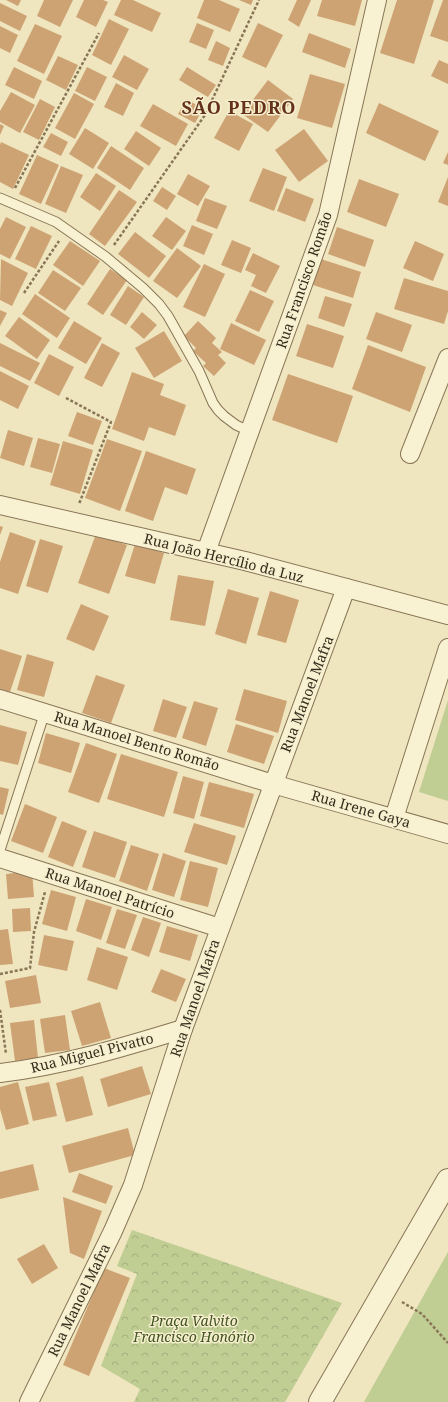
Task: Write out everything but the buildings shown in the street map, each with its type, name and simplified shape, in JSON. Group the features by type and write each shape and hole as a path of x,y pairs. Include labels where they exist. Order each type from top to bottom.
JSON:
{"street":[{"name":"Rua Francisco Romão","path":"206,552 328,215 377,0"},
{"path":"410,454 448,358"},
{"name":"Rua João Hercílio da Luz","path":"0,505 206,552 448,615"},
{"name":"Rua Manoel Mafra","path":"29,1402 113,1232 133,1185 183,1029 346,588"},
{"path":"394,818 448,648"},
{"name":"Rua Manoel Bento Romão","path":"0,699 273,784"},
{"name":"Rua Irene Gaya","path":"273,784 448,834"},
{"name":"Rua Manoel Patrício","path":"0,858 220,928"},
{"name":"Rua Miguel Pivatto","path":"4,1073 100,1053 183,1029"},
{"path":"320,1402 448,1180"}],"lane":[{"path":"4,199 56,222 106,257 144,288 168,316 199,371 218,410 236,425 250,432"},
{"path":"0,850 45,712"}],"path":[{"path":"106,257 205,115 259,0"},
{"path":"4,199 99,33"},
{"path":"24,293 67,229"},
{"path":"66,398 111,422 72,521"},
{"path":"0,974 30,968 34,932 50,874"},
{"path":"0,1010 4,1073"},
{"path":"398,1300 422,1314 448,1343"}],"green space":[{"path":"448,700 448,801 419,792"},
{"name":"Praça Valvito Francisco Honório","path":"132,1230 342,1303 285,1402 134,1402 140,1389 101,1366 137,1274 117,1266"},
{"path":"448,1252 448,1402 364,1402"}],"district":[{"name":"SÃO PEDRO","path":"239,108"}]}
